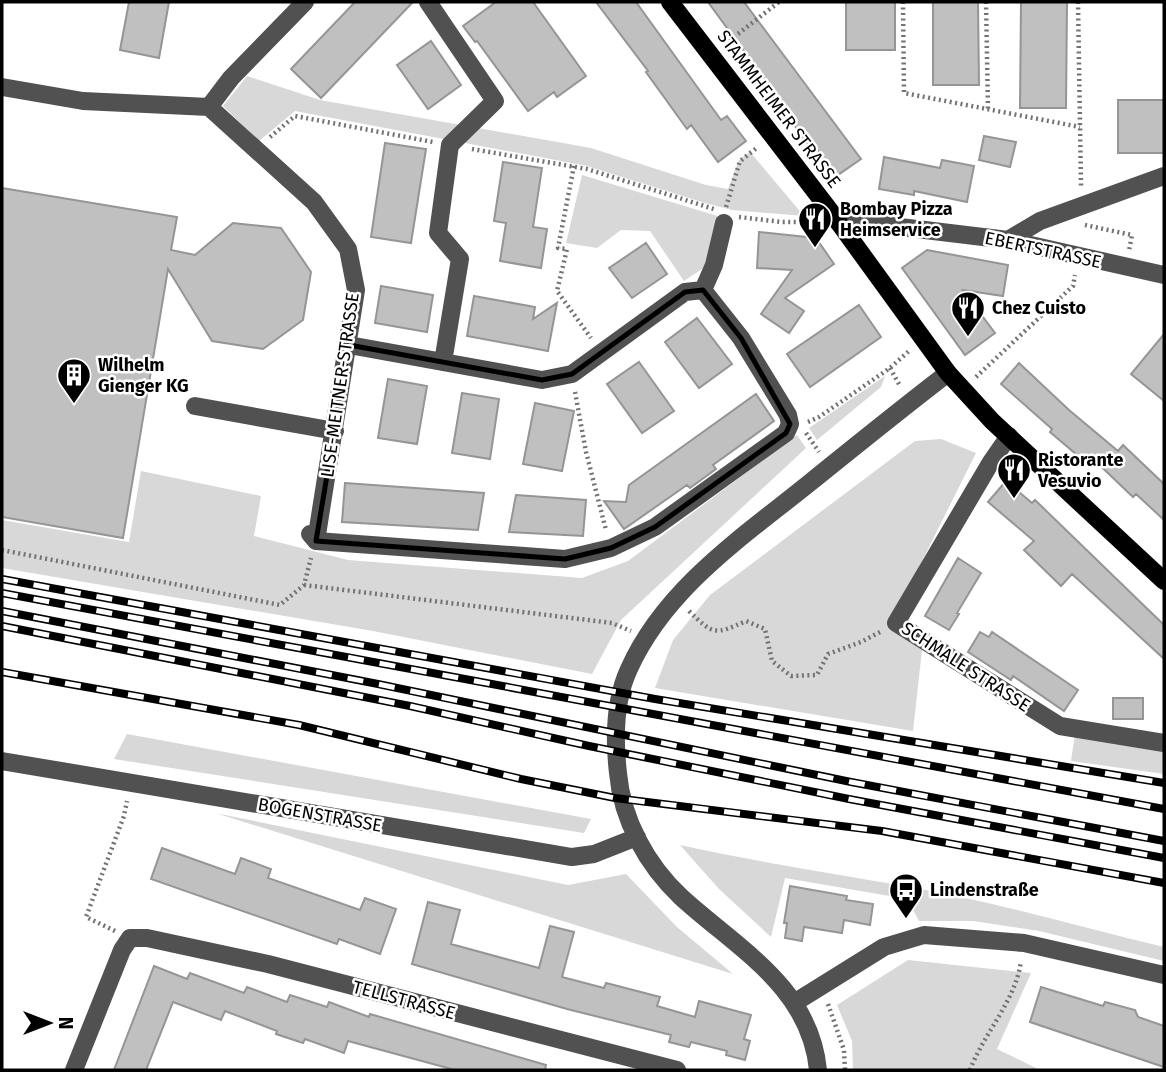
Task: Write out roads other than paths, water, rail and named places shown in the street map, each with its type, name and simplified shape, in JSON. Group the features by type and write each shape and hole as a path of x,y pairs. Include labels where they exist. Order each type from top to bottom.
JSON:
{"main road":[{"name":"STAMMHEIMER STRASSE","path":"670,2 838,222 948,373 1009,436 1164,580"}],"street":[{"path":"2,87 83,101 209,107 231,78 305,2"},
{"path":"428,2 495,101 450,145 438,233 460,259 443,362"},
{"name":"LISE-MEITNER-STRASSE","path":"209,107 314,202 348,249 356,290 335,431 313,536 565,559 611,548 655,527 786,433 790,424 788,415 741,338 703,290"},
{"path":"1008,240 1040,221 1164,176"},
{"path":"349,345 542,380 572,374 685,292 703,290 714,265 725,218"},
{"name":"EBERTSTRASSE","path":"838,222 1008,240 1164,275"},
{"path":"818,1070 812,1034 794,1003 755,959 681,897 660,876 645,855 619,790 615,742 617,707 627,672 645,636 675,598 730,545 948,373"},
{"path":"195,406 335,431"},
{"name":"SCHMALE STRASSE","path":"1009,436 896,623 1060,726 1164,743"},
{"name":"BOGENSTRASSE","path":"2,761 572,857 594,854 635,834"},
{"path":"794,1003 884,947 923,935 1024,943 1164,975"},
{"name":"TELLSTRASSE","path":"74,1070 122,950 131,938 147,938 268,964 638,1065 677,1070"}],"railway":[{"path":"2,579 655,699 1164,783"},
{"path":"2,593 1164,809"},
{"path":"2,611 378,684 851,782 1164,841"},
{"path":"2,626 410,706 849,799 1164,858"},
{"path":"2,672 299,725 521,779 615,798 882,831 1164,883"}],"place":[{"name":"Bombay Pizza Heimservice","path":"815,249"},
{"name":"Chez Cuisto","path":"968,338"},
{"name":"Wilhelm Gienger KG","path":"74,405"},
{"name":"Ristorante Vesuvio","path":"1014,500"},
{"name":"Lindenstraße","path":"906,920"}]}
